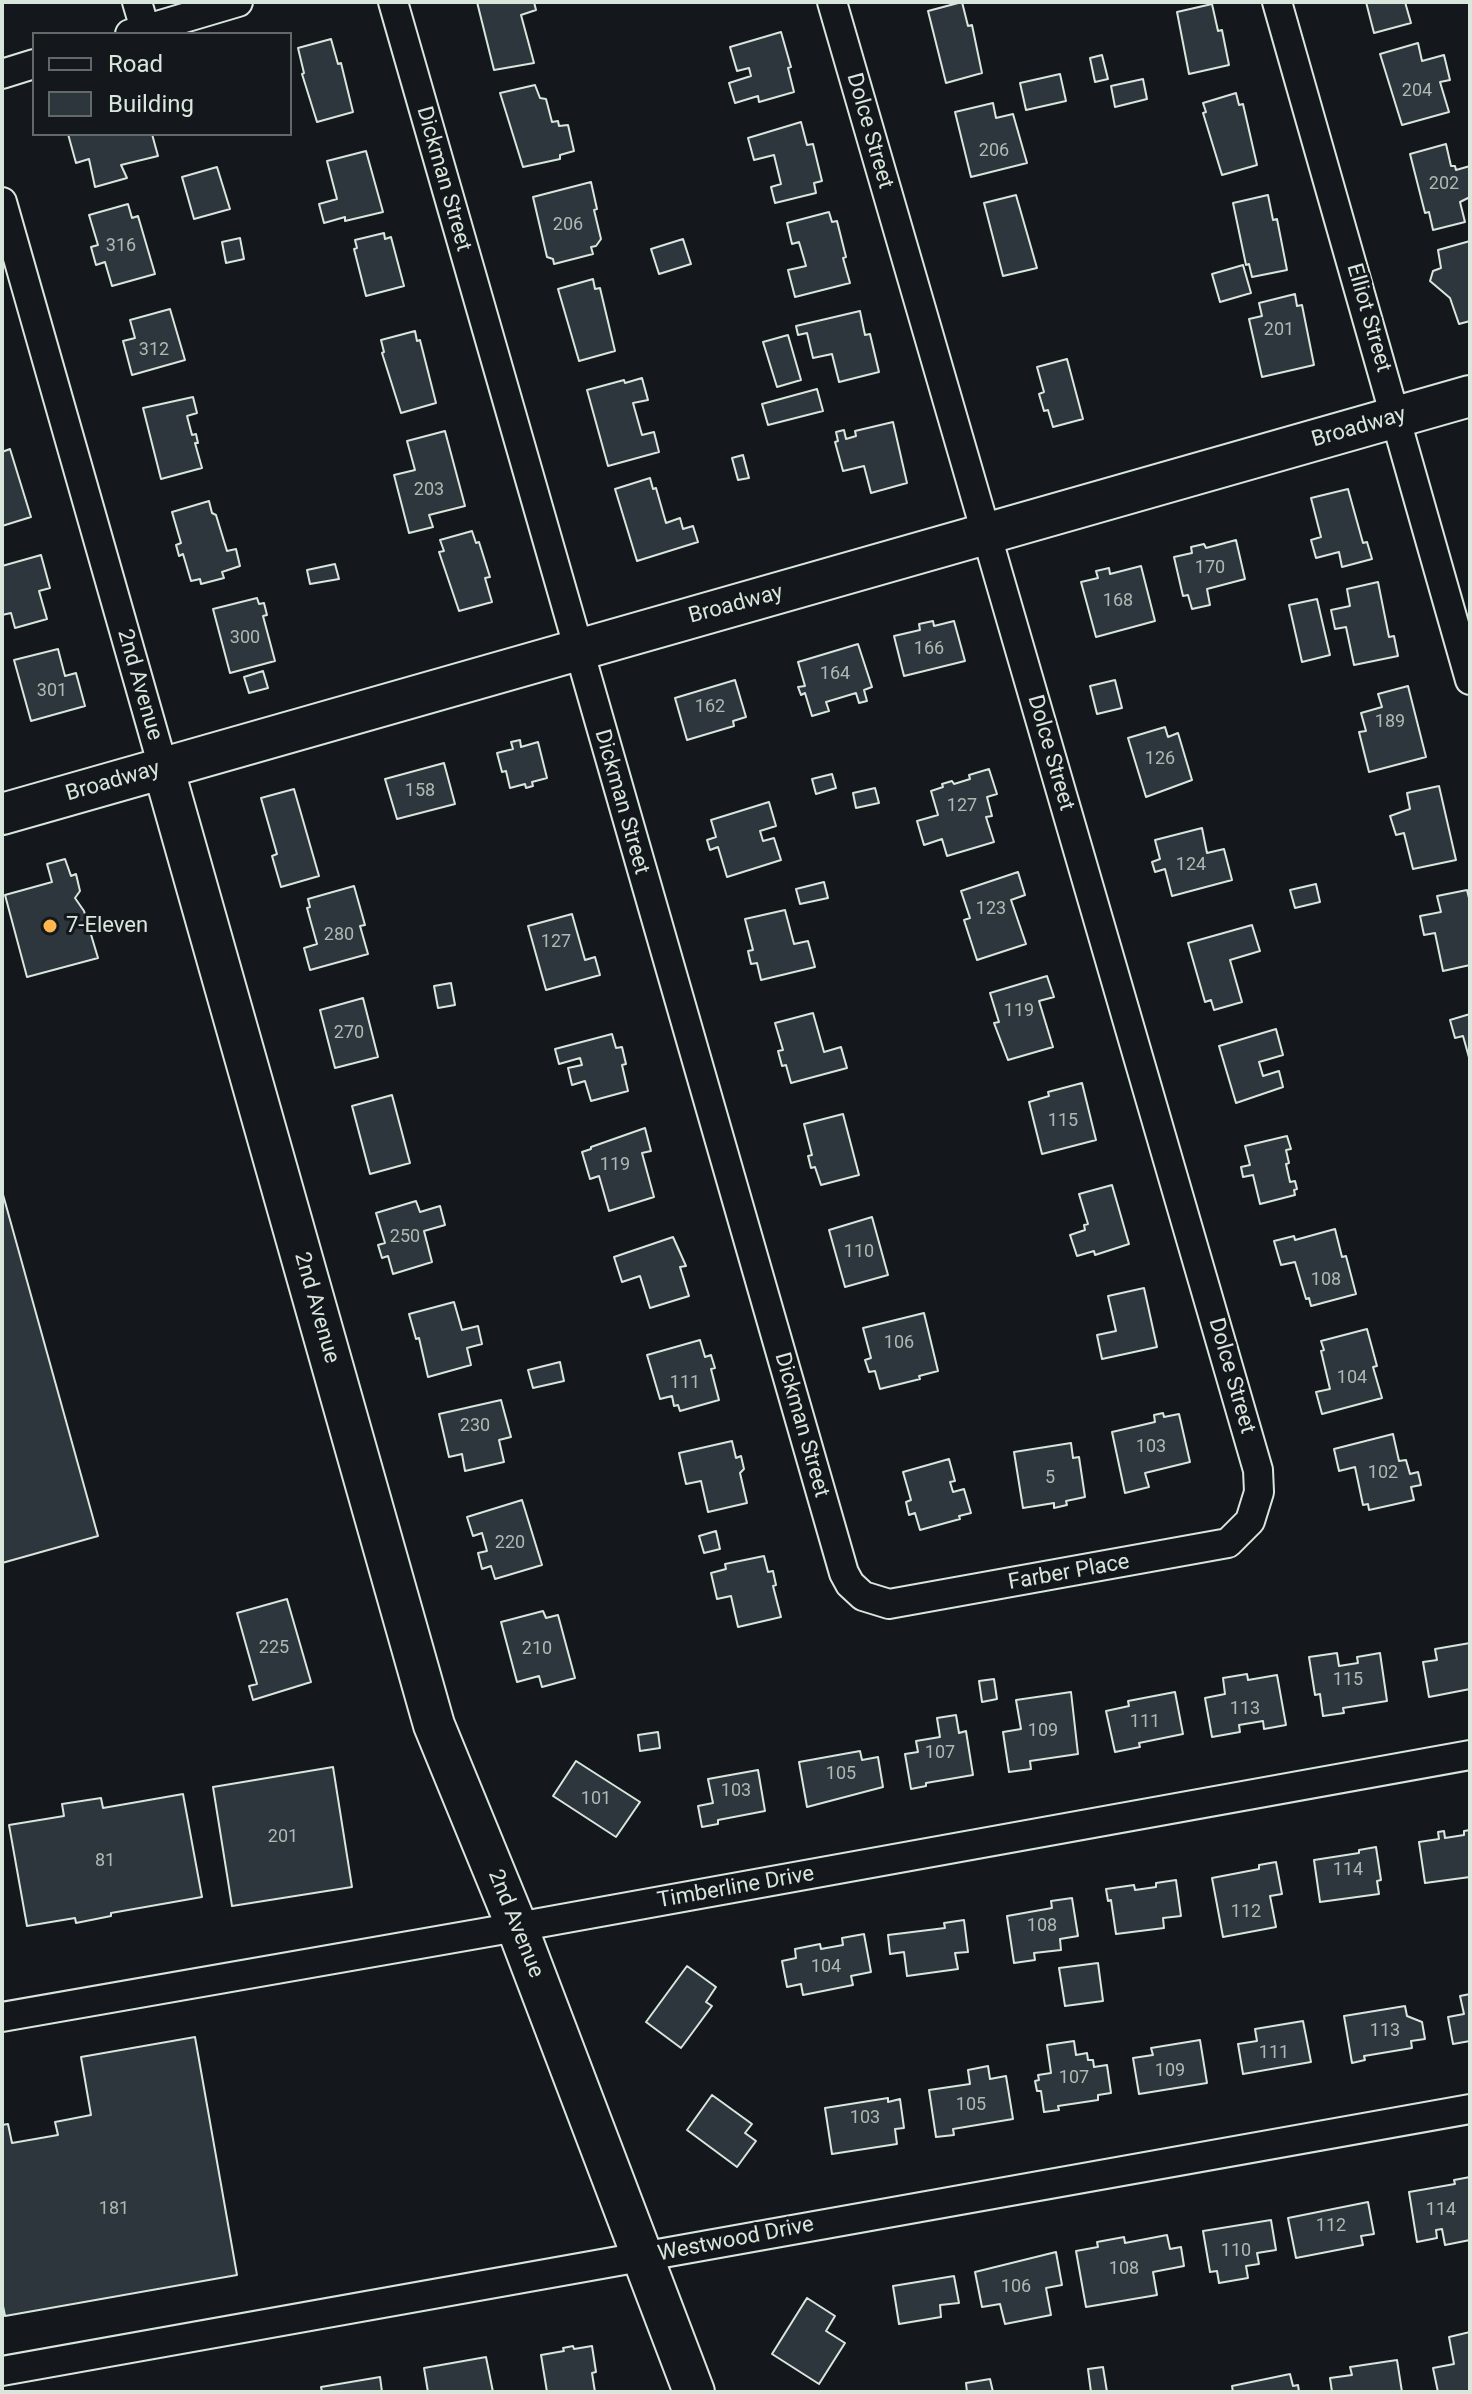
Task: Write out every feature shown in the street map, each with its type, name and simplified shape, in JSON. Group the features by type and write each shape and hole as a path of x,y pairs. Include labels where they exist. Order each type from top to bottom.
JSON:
{"street":[{"path":"137,2 137,32 238,2"},
{"name":"Dickman Street","path":"393,2 844,1573 863,1596"},
{"name":"Dolce Street","path":"832,2 1258,1470 1259,1492 1255,1506"},
{"name":"Elliot Street","path":"1277,2 1470,680"},
{"path":"2,74 32,65"},
{"name":"2nd Avenue","path":"2,202 434,1725 517,1927 694,2392"},
{"name":"Broadway","path":"2,814 1470,396"},
{"name":"Farber Place","path":"863,1596 880,1603 903,1603 1228,1543 1250,1521 1255,1506"},
{"name":"Timberline Drive","path":"2,2017 1470,1755"},
{"name":"Westwood Drive","path":"2,2371 1470,2109"}],"building":[{"path":"477,2 534,2 536,10 521,15 534,63 494,70"},
{"path":"962,2 968,26 972,25 982,73 946,83 928,11"},
{"path":"1366,2 1405,2 1411,23 1374,33"},
{"path":"1212,4 1218,31 1222,30 1229,65 1189,74 1177,12"},
{"path":"781,32 794,92 759,102 758,96 735,103 729,83 751,76 749,68 737,71 730,47"},
{"path":"331,39 338,64 341,63 353,112 317,122 302,74 298,48"},
{"path":"1418,43 1422,61 1444,55 1450,80 1440,82 1449,112 1402,125 1380,54"},
{"path":"1102,55 1108,79 1095,82 1090,58"},
{"path":"1060,74 1066,101 1026,110 1020,83"},
{"path":"1143,79 1147,99 1115,107 1111,86"},
{"path":"535,85 540,98 546,99 552,122 558,121 559,126 568,125 574,151 560,155 560,159 523,167 500,93"},
{"path":"1236,93 1239,105 1243,104 1257,165 1222,175 1203,113 1206,112 1203,103"},
{"path":"993,103 996,118 1013,114 1027,163 971,177 955,112"},
{"path":"801,122 807,145 813,144 822,181 814,183 816,193 775,203 771,187 781,184 774,155 754,160 748,138"},
{"path":"69,136 153,136 158,156 121,165 127,178 95,187 89,159 76,163"},
{"path":"1446,144 1451,166 1455,166 1456,170 1470,166 1470,197 1460,202 1465,222 1433,230 1429,212 1425,213 1410,154"},
{"path":"366,151 383,212 324,223 319,204 337,199 327,161"},
{"path":"217,167 230,209 194,219 182,177"},
{"path":"591,182 601,239 591,247 593,254 554,264 553,259 547,257 533,197"},
{"path":"1016,195 1037,268 1003,276 984,203"},
{"path":"1268,195 1273,220 1277,219 1287,270 1252,277 1249,264 1246,265 1233,203"},
{"path":"128,204 132,218 138,216 155,274 112,286 105,262 96,265 91,247 98,245 89,215"},
{"path":"829,212 832,222 837,221 850,283 795,297 788,270 806,266 799,242 792,244 787,223"},
{"path":"384,233 385,239 391,237 404,286 366,296 354,249 357,248 355,240"},
{"path":"240,238 244,259 226,263 222,242"},
{"path":"683,239 691,264 659,274 651,249"},
{"path":"1470,241 1470,321 1459,324 1450,298 1430,281 1433,271 1441,268 1438,250"},
{"path":"1243,265 1251,293 1220,302 1212,274"},
{"path":"593,279 595,289 600,288 615,351 579,361 558,289"},
{"path":"1295,294 1297,306 1302,305 1314,365 1262,377 1249,319 1262,316 1259,303"},
{"path":"170,309 185,360 132,375 123,341 135,338 130,320"},
{"path":"860,311 865,335 870,334 879,372 839,382 832,354 813,358 807,333 798,335 796,326"},
{"path":"415,331 436,403 401,413 382,353 381,340"},
{"path":"788,335 801,380 777,387 763,342"},
{"path":"1067,359 1083,419 1053,427 1039,394 1044,392 1037,367"},
{"path":"642,378 648,400 633,403 642,435 654,432 659,452 608,466 587,390"},
{"path":"817,389 823,411 768,425 762,404"},
{"path":"193,397 197,413 187,416 192,435 196,434 198,443 195,443 202,468 161,479 143,408"},
{"path":"893,422 907,483 871,493 864,466 843,471 835,442 838,441 836,432 844,430 846,439 856,436 855,431"},
{"path":"445,431 465,506 429,515 433,527 409,533 394,475 415,470 407,441"},
{"path":"10,449 31,517 2,526 2,452"},
{"path":"743,455 749,478 738,480 732,458"},
{"path":"650,478 666,523 680,518 683,529 693,526 698,542 637,561 615,489"},
{"path":"1348,489 1363,543 1367,542 1372,559 1342,567 1339,552 1316,558 1311,540 1321,537 1311,498"},
{"path":"209,501 227,551 236,549 240,566 222,572 224,578 201,584 200,579 191,581 183,554 179,556 176,545 181,543 172,512"},
{"path":"472,531 476,543 479,542 490,577 485,578 492,602 459,611 439,552 444,551 440,540"},
{"path":"1236,540 1245,579 1207,589 1210,605 1192,609 1188,595 1183,596 1174,557 1192,553 1191,547 1204,544 1206,548"},
{"path":"41,555 50,588 39,591 47,619 15,628 11,613 2,615 2,566"},
{"path":"335,564 339,579 310,584 307,570"},
{"path":"1141,566 1155,621 1096,637 1081,582 1098,578 1096,571 1109,568 1110,574"},
{"path":"1378,582 1389,637 1394,636 1398,656 1354,665 1346,627 1335,629 1331,610 1350,606 1347,589"},
{"path":"257,598 259,604 264,603 267,615 263,616 275,661 230,673 213,609"},
{"path":"1317,599 1330,655 1302,662 1289,605"},
{"path":"933,621 934,626 954,621 965,661 904,676 894,636 920,630 919,624"},
{"path":"858,644 872,687 864,690 867,701 859,703 856,693 826,702 829,711 812,716 805,693 801,695 798,687 805,686 798,662"},
{"path":"58,649 65,676 76,673 85,706 31,721 14,660"},
{"path":"263,671 268,688 249,693 244,677"},
{"path":"735,680 746,717 733,721 734,726 687,740 675,698"},
{"path":"1115,680 1122,708 1097,714 1090,686"},
{"path":"1408,686 1426,757 1369,772 1359,732 1366,731 1361,713 1382,707 1378,694"},
{"path":"1165,727 1168,737 1178,733 1192,780 1146,797 1128,738"},
{"path":"520,740 521,747 538,742 547,778 532,782 533,786 526,788 525,784 510,788 497,753 513,749 511,742"},
{"path":"444,763 455,804 397,819 385,779"},
{"path":"989,769 997,794 987,797 992,816 986,817 994,842 947,856 942,839 924,845 917,821 938,815 931,791 943,787 942,784 970,779 969,775"},
{"path":"832,774 836,788 816,794 812,779"},
{"path":"1439,786 1456,860 1413,869 1404,833 1396,835 1390,816 1410,809 1407,793"},
{"path":"875,788 879,803 856,808 853,793"},
{"path":"294,789 319,876 281,887 272,856 277,854 261,798"},
{"path":"769,802 776,826 760,831 763,841 774,838 781,860 727,877 718,847 710,850 707,840 716,837 711,820"},
{"path":"1202,828 1207,853 1224,849 1232,880 1172,896 1165,869 1155,872 1152,862 1160,859 1155,840"},
{"name":"7-Eleven","path":"65,859 71,876 76,874 80,891 75,898 84,911 98,958 27,977 5,895 52,882 47,864"},
{"path":"1018,872 1025,895 1011,900 1026,944 977,960 964,920 970,918 961,891"},
{"path":"824,882 828,898 800,904 796,889"},
{"path":"1316,884 1320,902 1295,908 1290,890"},
{"path":"354,886 365,925 360,926 368,954 310,970 304,948 317,944 307,908 310,907 308,899"},
{"path":"1467,890 1470,902 1470,965 1443,971 1435,933 1424,935 1420,916 1441,912 1437,896"},
{"path":"785,910 794,944 808,941 815,967 761,980 757,963 751,964 748,951 753,950 745,919"},
{"path":"572,914 585,960 595,957 600,975 546,990 528,926"},
{"path":"1252,925 1260,951 1230,960 1242,1002 1214,1010 1211,1000 1205,1002 1188,943"},
{"path":"1047,976 1054,997 1039,1001 1053,1047 1008,1060 994,1023 999,1022 990,993"},
{"path":"451,983 455,1005 438,1008 434,986"},
{"path":"363,998 378,1057 335,1068 320,1010"},
{"path":"813,1013 824,1052 841,1047 847,1068 791,1083 778,1051 783,1050 775,1023"},
{"path":"1470,1014 1470,1061 1463,1036 1455,1038 1450,1020"},
{"path":"1276,1029 1283,1055 1259,1062 1263,1076 1279,1071 1283,1087 1236,1103 1219,1046"},
{"path":"612,1034 616,1048 622,1047 626,1064 622,1065 628,1091 591,1101 585,1081 572,1085 568,1068 582,1065 580,1058 559,1064 555,1049"},
{"path":"1082,1083 1096,1140 1042,1154 1029,1102 1049,1096 1048,1092"},
{"path":"392,1095 410,1163 370,1174 352,1106"},
{"path":"843,1114 859,1175 821,1185 815,1167 811,1168 808,1156 812,1155 804,1124"},
{"path":"645,1128 651,1151 642,1153 654,1197 609,1211 599,1176 590,1179 582,1152"},
{"path":"1287,1136 1291,1149 1286,1150 1289,1163 1286,1164 1290,1182 1295,1181 1295,1195 1260,1204 1253,1175 1243,1177 1241,1167 1250,1165 1245,1146"},
{"path":"1112,1185 1129,1244 1095,1255 1094,1251 1077,1256 1070,1235 1085,1230 1084,1225 1088,1224 1079,1194"},
{"path":"2,1191 98,1536 2,1563"},
{"path":"416,1201 420,1212 440,1206 445,1225 424,1231 432,1262 393,1274 388,1256 382,1258 378,1245 385,1243 376,1213"},
{"path":"872,1217 888,1275 845,1287 829,1230"},
{"path":"1335,1229 1356,1294 1311,1306 1295,1262 1281,1265 1274,1241 1294,1236 1295,1240"},
{"path":"673,1237 686,1266 680,1267 689,1296 650,1308 640,1276 622,1282 614,1257"},
{"path":"1144,1288 1157,1347 1102,1359 1097,1335 1116,1331 1108,1296"},
{"path":"454,1302 462,1330 478,1326 482,1344 467,1348 471,1365 428,1377 419,1338 416,1339 409,1314"},
{"path":"924,1313 938,1371 880,1389 875,1371 869,1372 865,1360 871,1358 863,1328"},
{"path":"1367,1329 1382,1398 1322,1414 1316,1392 1330,1389 1321,1341"},
{"path":"700,1340 705,1357 711,1355 715,1368 711,1369 719,1400 680,1411 678,1405 674,1406 672,1396 660,1399 647,1355"},
{"path":"560,1362 564,1381 533,1388 528,1370"},
{"path":"501,1400 511,1437 499,1440 504,1462 465,1471 462,1454 449,1457 439,1414"},
{"path":"1163,1413 1164,1417 1179,1414 1190,1462 1145,1473 1149,1487 1125,1493 1112,1432 1155,1422 1154,1415"},
{"path":"1393,1434 1399,1461 1406,1460 1410,1474 1418,1472 1421,1485 1411,1487 1414,1500 1369,1510 1368,1504 1363,1505 1355,1467 1339,1471 1334,1449"},
{"path":"732,1441 736,1458 741,1456 744,1469 740,1473 747,1503 708,1512 701,1481 686,1484 679,1453"},
{"path":"1071,1443 1073,1458 1079,1457 1085,1497 1066,1501 1067,1505 1054,1508 1054,1503 1023,1508 1014,1452"},
{"path":"949,1459 955,1481 950,1482 953,1492 964,1489 971,1513 920,1530 915,1513 909,1515 906,1502 911,1500 903,1472"},
{"path":"522,1500 542,1565 495,1579 491,1566 482,1569 478,1553 487,1551 482,1533 473,1536 467,1517"},
{"path":"716,1531 720,1549 704,1553 699,1536"},
{"path":"764,1556 768,1572 773,1571 776,1585 773,1586 781,1617 738,1627 731,1596 717,1599 711,1573 726,1569 725,1564"},
{"path":"287,1599 311,1682 253,1700 249,1686 257,1684 237,1613"},
{"path":"543,1611 546,1618 558,1615 575,1678 542,1687 539,1676 517,1682 501,1622"},
{"path":"1470,1643 1470,1689 1429,1697 1423,1662 1437,1660 1435,1649"},
{"path":"1337,1653 1339,1666 1358,1663 1357,1657 1380,1653 1387,1701 1343,1708 1344,1713 1323,1716 1320,1694 1315,1695 1309,1657"},
{"path":"1247,1674 1248,1680 1277,1675 1286,1725 1264,1729 1263,1721 1239,1725 1240,1732 1212,1737 1205,1698 1225,1694 1223,1678"},
{"path":"994,1679 997,1699 982,1702 979,1681"},
{"path":"1071,1692 1078,1754 1030,1761 1031,1769 1009,1772 1003,1732 1021,1729 1016,1700"},
{"path":"1175,1692 1183,1734 1139,1743 1140,1747 1115,1752 1106,1711 1129,1706 1128,1701"},
{"path":"956,1715 959,1733 966,1731 973,1775 926,1783 926,1786 911,1789 905,1754 918,1752 916,1741 940,1737 937,1718"},
{"path":"658,1732 660,1748 640,1751 638,1735"},
{"path":"860,1751 862,1760 878,1757 883,1787 807,1807 799,1762"},
{"path":"576,1761 640,1802 616,1837 553,1796"},
{"path":"333,1767 352,1887 232,1906 213,1787"},
{"path":"758,1770 765,1811 718,1820 718,1824 702,1827 698,1806 713,1803 708,1779"},
{"path":"183,1794 202,1897 111,1913 111,1916 76,1923 75,1918 27,1926 9,1825 64,1816 62,1804 101,1798 103,1808"},
{"path":"1470,1830 1470,1877 1425,1883 1419,1842 1439,1839 1438,1832 1444,1831 1445,1838 1464,1835 1464,1831"},
{"path":"1376,1847 1381,1880 1377,1881 1379,1894 1320,1902 1314,1860"},
{"path":"1276,1862 1282,1894 1270,1896 1276,1927 1223,1937 1212,1878 1259,1869 1259,1865"},
{"path":"1176,1880 1181,1916 1163,1918 1164,1928 1116,1934 1111,1900 1108,1901 1106,1889 1134,1885 1135,1890"},
{"path":"1072,1898 1078,1936 1060,1939 1061,1950 1034,1953 1035,1960 1014,1963 1007,1916 1052,1908 1051,1901"},
{"path":"964,1920 968,1952 955,1953 958,1969 907,1976 904,1952 890,1954 888,1935 945,1928 944,1923"},
{"path":"864,1934 871,1972 851,1976 853,1985 803,1995 801,1984 787,1987 782,1961 796,1958 795,1949 820,1944 821,1949 843,1945 842,1938"},
{"path":"1098,1963 1103,2001 1065,2006 1059,1968"},
{"path":"687,1966 716,1987 706,2002 712,2006 681,2048 646,2022"},
{"path":"1470,1994 1470,2041 1453,2044 1448,2017 1464,2014 1460,1996"},
{"path":"1405,2006 1407,2016 1422,2022 1425,2039 1411,2041 1412,2048 1364,2056 1365,2060 1352,2063 1344,2016"},
{"path":"1303,2021 1311,2062 1243,2074 1238,2044 1257,2041 1255,2029"},
{"path":"195,2037 237,2275 5,2316 2,2301 2,2125 8,2124 12,2143 58,2135 55,2122 91,2115 81,2057"},
{"path":"1200,2040 1207,2083 1139,2094 1133,2058 1153,2055 1151,2048"},
{"path":"1074,2041 1076,2055 1087,2053 1094,2067 1107,2065 1111,2093 1098,2095 1098,2100 1058,2106 1059,2110 1044,2112 1041,2091 1037,2091 1035,2081 1039,2080 1038,2075 1051,2073 1047,2045"},
{"path":"988,2066 990,2079 1006,2076 1013,2119 953,2129 954,2135 936,2137 929,2090 970,2084 968,2070"},
{"path":"712,2095 752,2124 745,2133 756,2141 737,2167 687,2130"},
{"path":"888,2098 888,2102 900,2099 904,2128 895,2129 897,2144 832,2154 825,2108"},
{"path":"1470,2177 1470,2240 1445,2245 1442,2229 1436,2230 1437,2238 1417,2242 1409,2192 1455,2184 1454,2180"},
{"path":"1368,2202 1374,2234 1361,2236 1363,2245 1296,2258 1288,2218"},
{"path":"1271,2220 1276,2250 1257,2253 1259,2264 1246,2266 1248,2278 1219,2283 1217,2271 1210,2272 1203,2231"},
{"path":"1167,2235 1170,2249 1181,2247 1184,2266 1153,2272 1157,2295 1086,2307 1076,2251 1098,2247 1097,2242 1124,2237 1125,2243"},
{"path":"1056,2252 1062,2285 1046,2288 1051,2315 1005,2324 1000,2304 982,2307 975,2272"},
{"path":"954,2276 959,2303 940,2305 941,2317 899,2324 893,2286"},
{"path":"807,2298 835,2316 826,2331 845,2343 819,2384 772,2354"},
{"path":"1470,2332 1470,2392 1438,2392 1433,2368 1454,2364 1449,2337"},
{"path":"573,2346 574,2349 592,2346 595,2392 547,2392 541,2355"},
{"path":"486,2357 493,2392 428,2392 424,2368"},
{"path":"1397,2360 1402,2392 1332,2392 1330,2378 1352,2375 1350,2367"},
{"path":"1103,2367 1107,2392 1091,2392 1088,2369"},
{"path":"1290,2374 1293,2386 1298,2385 1299,2392 1233,2392 1232,2386"},
{"path":"380,2377 382,2392 322,2392 321,2387"},
{"path":"990,2379 993,2392 967,2392 966,2383"}],"place":[{"name":"7-Eleven","path":"50,926"}]}
